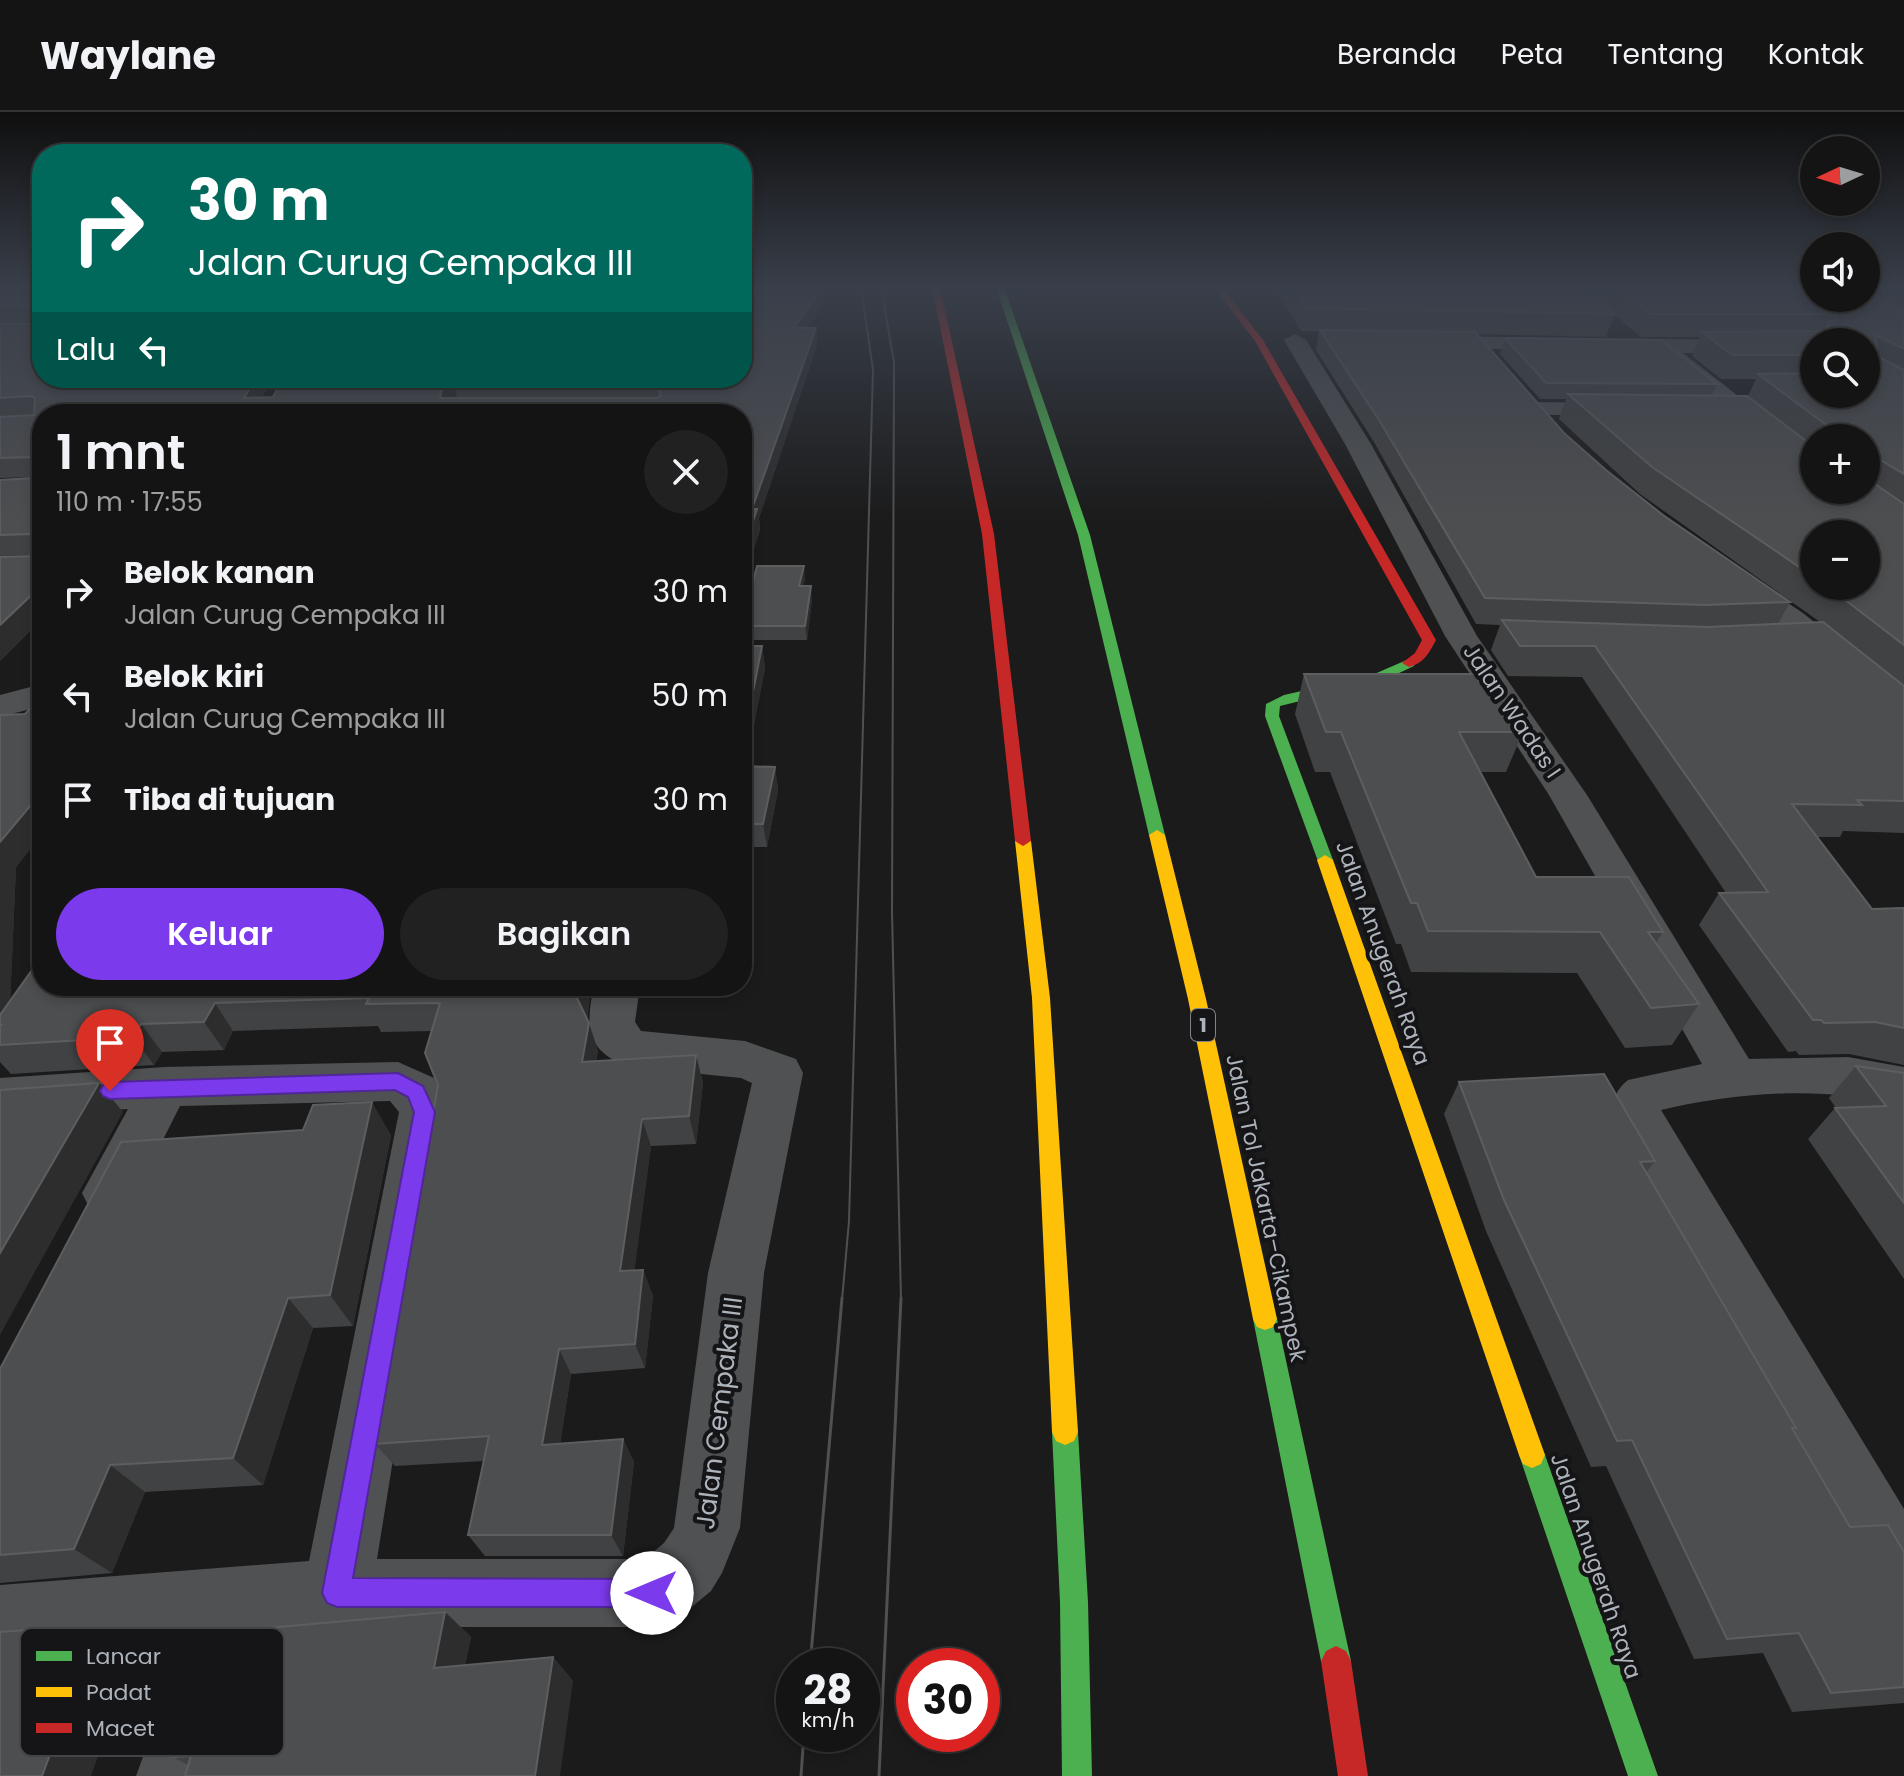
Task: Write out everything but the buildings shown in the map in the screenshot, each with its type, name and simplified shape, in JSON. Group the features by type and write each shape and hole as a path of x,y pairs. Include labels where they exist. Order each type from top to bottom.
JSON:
{"main road":[{"path":"952,365 988,534 1041,998 1074,1602 1077,1776"},
{"name":"Jalan Tol Jakarta–Cikampek","path":"1026,365 1084,535 1197,999 1332,1634 1353,1776"},
{"name":"Jalan Anugerah Raya","path":"1273,365 1429,640 1425,654 1409,666 1354,682 1287,695 1273,704 1272,716 1376,1001 1643,1776"}],"street":[{"name":"Jalan Wadas I","path":"1310,365 1476,637 1736,1079"},
{"path":"1493,365 1496,368"},
{"path":"1677,365 1710,400 1739,411 1800,457"},
{"path":"1710,400 1756,389"},
{"path":"1559,439 1524,398 1644,410"},
{"path":"1715,567 1816,639 1904,713"},
{"path":"1768,642 1816,639"},
{"path":"0,706 32,698"},
{"name":"Jalan Cempaka III","path":"0,1620 337,1593 652,1593 689,1568 701,1548 707,1528 736,1273 779,1073 745,1060 631,1049 616,1042 611,1029 616,996"},
{"path":"1904,1087 1886,1080 1852,1076 1736,1079 1646,1094 1638,1099 1637,1119 1904,1572"},
{"path":"0,1098 165,1087 398,1081 416,1092 424,1112 337,1593"},
{"path":"86,1237 165,1087"},
{"path":"222,1628 231,1602"},
{"path":"174,1776 181,1756"}],"tram line":[{"path":"842,1300 849,1221 872,365"},
{"path":"894,365 892,912 901,1299"},
{"path":"812,1648 842,1298"},
{"path":"879,1776 901,1299"},
{"path":"801,1776 803,1752"}],"traffic: fast":[{"path":"1026,365 1084,535 1157,835"},
{"path":"1325,860 1272,716 1273,704 1306,693 1377,678 1409,663"},
{"path":"1265,1319 1336,1661"},
{"path":"1065,1432 1074,1602 1077,1776"},
{"path":"1532,1455 1643,1776"}],"traffic: slow":[{"path":"1157,835 1197,999 1265,1319"},
{"path":"1023,841 1041,998 1065,1432"},
{"path":"1325,860 1532,1455"}],"traffic: jam":[{"path":"952,365 988,534 1023,841"},
{"path":"1273,365 1429,640 1420,656 1409,663"},
{"path":"1336,1661 1353,1776"}],"route":[{"path":"110,1091 398,1081 416,1092 424,1112 337,1593 652,1593"}]}
